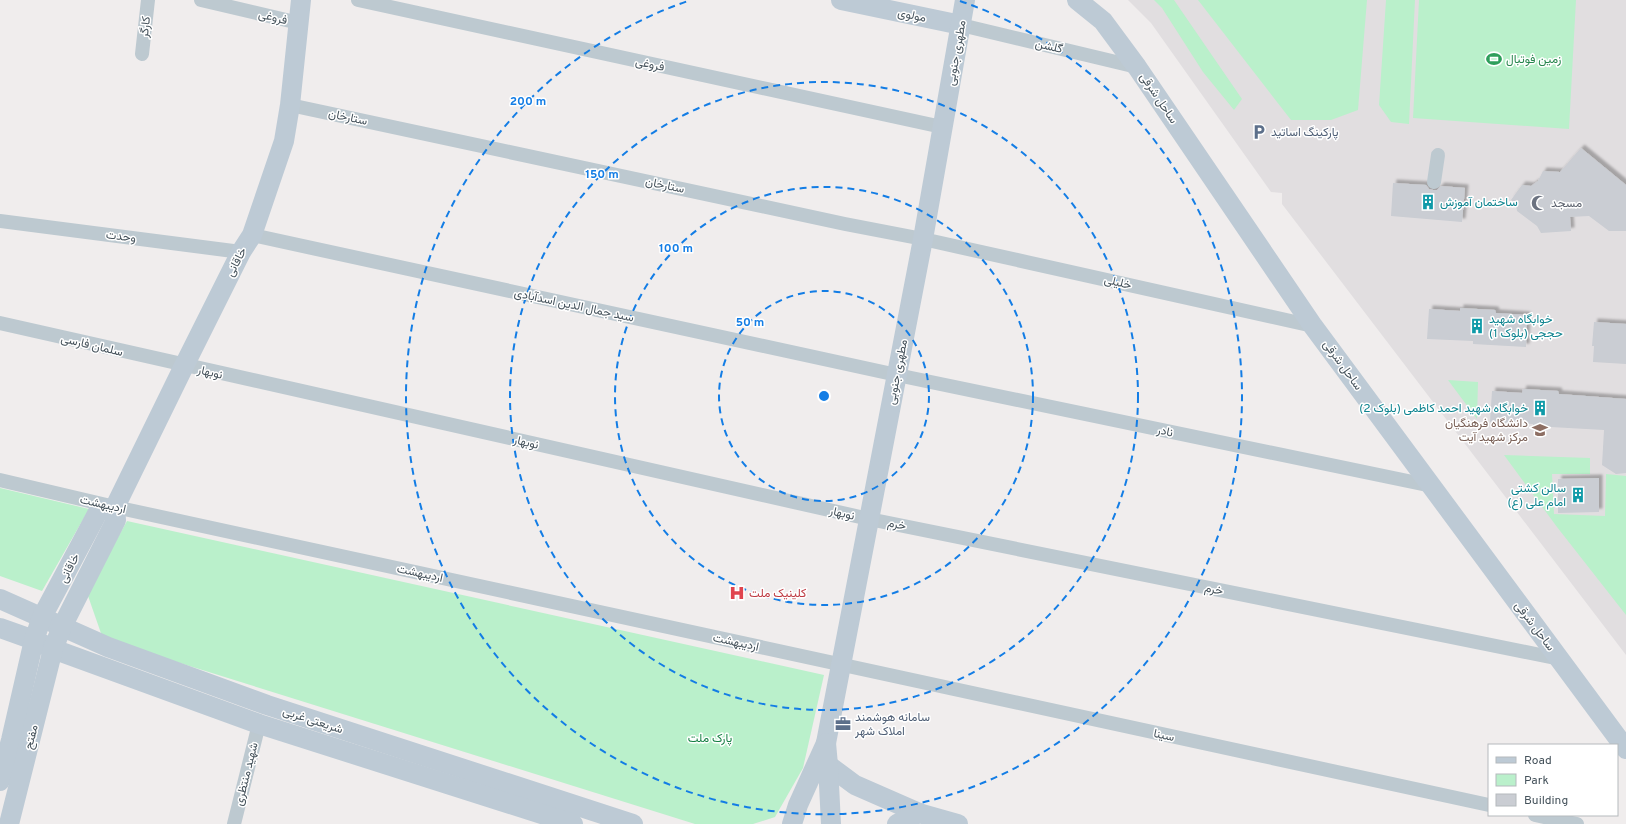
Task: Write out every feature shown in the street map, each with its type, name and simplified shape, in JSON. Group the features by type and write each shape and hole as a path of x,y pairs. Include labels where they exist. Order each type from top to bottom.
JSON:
{"street":[{"name":"کارگر","path":"142,54 148,0"},
{"name":"فروغی","path":"200,0 299,23"},
{"name":"خاقانی","path":"53,649 77,596 116,520 115,507 241,252 252,235 284,141 290,105 302,0"},
{"name":"فروغی","path":"358,0 942,127"},
{"name":"مولوی","path":"841,0 961,25"},
{"name":"مطهری جنوبی","path":"826,743 923,239 965,0"},
{"name":"ساحل شرقی","path":"1077,0 1102,21 1137,67 1313,326 1626,748"},
{"name":"گلشن","path":"961,25 1137,67"},
{"name":"ستارخان","path":"290,105 845,224 923,239"},
{"path":"1434,182 1438,155"},
{"name":"وحدت","path":"0,221 241,252"},
{"name":"سید جمال الدین اسدآبادی","path":"252,235 897,375"},
{"name":"خلیلی","path":"923,239 1313,326"},
{"name":"سلمان فارسی","path":"0,323 184,366"},
{"name":"نوبهار","path":"184,366 869,519"},
{"name":"نادر","path":"897,375 1432,486"},
{"name":"اردیبهشت","path":"0,480 115,507 840,665"},
{"name":"خاقانی","path":"34,640 42,617 98,512 115,507"},
{"name":"خرم","path":"869,519 1560,659"},
{"path":"0,599 19,603 36,600 58,589"},
{"path":"77,596 81,618 88,632 108,647"},
{"name":"شریعتی غربی","path":"0,599 108,647 266,705 633,824"},
{"name":"شریعتی غربی","path":"0,628 34,640 53,649 259,724 573,824"},
{"name":"مفتح","path":"9,824 34,640"},
{"name":"مفتح","path":"0,781 21,742 53,649"},
{"name":"سینا","path":"840,665 1488,805"},
{"name":"شهید منتظری","path":"234,824 259,724"},
{"path":"826,743 831,824"},
{"path":"792,824 798,805 826,743"},
{"path":"828,765 855,785 919,813 958,824"},
{"path":"897,824 919,813"},
{"path":"1540,816 1577,824"}],"shaded area":[{"name":"دانشگاه فرهنگیان مرکز شهید آیت","path":"1128,0 1626,0 1626,655 1282,204 1282,193 1271,192 1151,23"}],"green space":[{"path":"1154,0 1174,0 1242,99 1234,110 1203,72 1162,8"},
{"path":"1198,0 1367,0 1358,110 1331,120 1291,120"},
{"path":"1386,0 1415,0 1409,124 1391,122 1379,105"},
{"name":"زمین فوتبال","path":"1419,0 1576,0 1569,129 1413,118"},
{"path":"1448,380 1478,382 1477,419"},
{"path":"1504,455 1590,458 1590,474 1552,474 1554,514 1605,516 1606,474 1626,476 1626,615 1557,527"},
{"path":"0,488 89,509 42,591 0,576"},
{"name":"پارک ملت","path":"127,521 824,675 803,768 775,817 753,824 695,824 103,639 87,593"}],"building":[{"path":"1581,148 1626,185 1626,231 1609,231 1589,216 1570,217 1571,231 1541,233 1537,226 1517,211 1516,204 1511,200 1522,185 1531,186 1538,181 1543,171 1560,172"},
{"name":"ساختمان آموزش","path":"1393,183 1426,185 1429,189 1433,190 1437,190 1441,186 1465,188 1462,222 1391,216"},
{"name":"خوابگاه شهید حججی (بلوک 1)","path":"1460,308 1495,310 1496,313 1527,315 1526,347 1473,344 1473,341 1427,339 1429,309 1460,311"},
{"path":"1594,322 1626,324 1626,364 1593,362 1594,346 1592,346"},
{"path":"1523,389 1558,391 1559,394 1626,399 1626,473 1616,474 1602,465 1604,430 1490,422 1492,391 1522,393"},
{"name":"سالن کشتی امام علی (ع)","path":"1599,478 1599,512 1558,513 1558,479"}],"place":[{"name":"زمین فوتبال","path":"1494,59"},
{"name":"پارکینگ اساتید","path":"1259,132"},
{"name":"ساختمان آموزش","path":"1428,202"},
{"name":"مسجد","path":"1539,203"},
{"name":"خوابگاه شهید حججی (بلوک 1)","path":"1477,326"},
{"name":"خوابگاه شهید احمد کاظمی (بلوک 2)","path":"1540,408"},
{"name":"دانشگاه فرهنگیان مرکز شهید آیت","path":"1540,430"},
{"name":"سالن کشتی امام علی (ع)","path":"1578,495"},
{"name":"کلینیک ملت","path":"737,593"},
{"name":"سامانه هوشمند املاک شهر","path":"843,724"}]}
